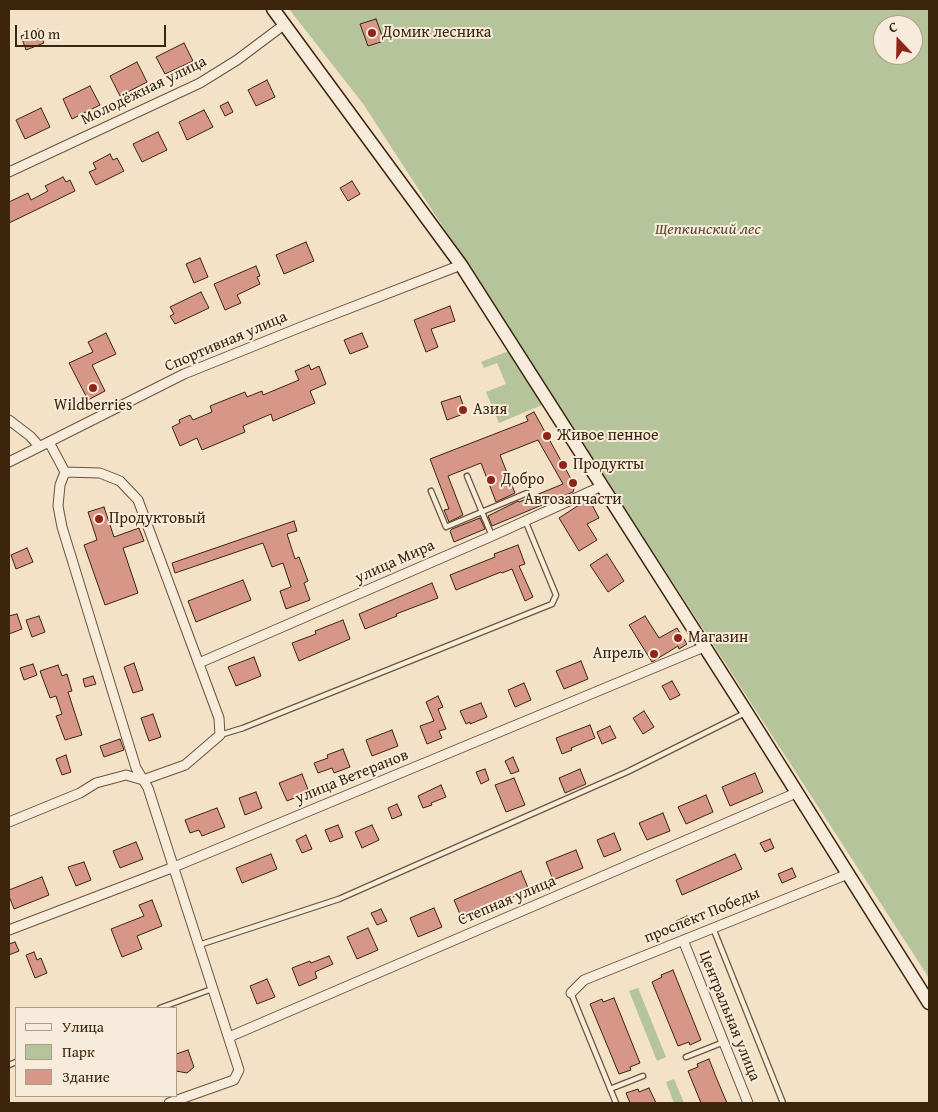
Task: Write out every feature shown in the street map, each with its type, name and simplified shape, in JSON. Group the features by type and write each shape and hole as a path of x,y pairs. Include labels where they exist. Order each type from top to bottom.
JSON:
{"main road":[{"path":"273,9 461,266 747,713 929,1003"}],"street":[{"name":"Молодёжная улица","path":"9,172 200,83 258,45 285,24"},
{"name":"Спортивная улица","path":"9,462 184,374 461,266"},
{"path":"9,420 30,436 39,446"},
{"path":"49,442 65,472 60,485 58,506 62,527 136,768 148,788 230,1037 239,1070 234,1080 169,1103"},
{"path":"9,822 80,793 96,783 126,775 143,780 185,765 220,735 219,718 138,500 120,480 100,473 65,472"},
{"name":"улица Мира","path":"199,663 492,536 602,486"},
{"name":"улица Ветеранов","path":"9,930 174,867 704,647"},
{"name":"Степная улица","path":"230,1037 796,793"},
{"name":"проспект Победы","path":"571,992 584,980 848,874"},
{"name":"Центральная улица","path":"683,940 748,1103"}],"lane":[{"path":"467,476 492,536"},
{"path":"431,491 446,527 527,494"},
{"path":"220,735 243,728 552,604 556,595 525,520"},
{"path":"199,945 339,899 627,772 747,713"},
{"path":"713,928 783,1103"},
{"path":"163,1007 214,988"},
{"path":"571,992 616,1103"},
{"path":"686,1057 724,1042"},
{"path":"610,1089 643,1076"}],"green space":[{"name":"Щепкинский лес","path":"289,9 929,9 929,978 364,105"},
{"path":"509,351 542,405 499,423 486,392 506,384 497,363 484,368 481,362"},
{"path":"638,988 666,1057 657,1061 629,991"},
{"path":"674,1079 684,1103 674,1103 666,1082"}],"building":[{"name":"Домик лесника","path":"376,19 384,41 368,46 360,24"},
{"path":"38,29 44,43 26,50 21,36"},
{"path":"184,43 193,61 165,74 156,57"},
{"path":"137,62 147,82 120,96 110,76"},
{"path":"267,80 275,97 256,106 248,90"},
{"path":"90,86 100,105 72,119 63,99"},
{"path":"228,102 233,112 225,116 220,106"},
{"path":"41,108 50,127 25,139 16,120"},
{"path":"204,110 213,127 187,140 179,122"},
{"path":"158,132 167,150 142,162 133,144"},
{"path":"110,154 113,160 117,158 124,171 96,185 89,172 96,169 93,163"},
{"path":"63,177 66,182 70,180 75,191 9,223 9,202 28,193 31,200 48,191 45,186"},
{"path":"352,181 360,194 348,201 340,188"},
{"path":"306,242 314,261 284,274 276,255"},
{"path":"200,258 208,277 194,283 186,264"},
{"path":"256,266 260,276 257,277 260,284 237,295 241,303 225,310 214,284"},
{"path":"201,292 209,308 175,324 170,316 174,314 170,307"},
{"path":"450,306 455,321 431,329 438,347 426,352 414,320"},
{"path":"106,333 116,354 92,365 105,391 88,400 69,363 93,352 88,342"},
{"path":"362,333 368,347 350,354 344,340"},
{"path":"309,365 311,370 319,366 326,384 310,391 315,403 273,421 271,414 243,426 245,432 202,450 197,438 180,446 172,427 180,423 179,420 190,415 193,420 212,412 210,406 245,392 247,397 262,391 263,395 299,380 295,371"},
{"path":"460,396 466,413 447,420 441,402"},
{"path":"534,412 575,486 573,492 492,526 488,516 518,501 563,484 538,440 500,455 515,493 496,502 481,463 448,476 463,515 449,522 444,510 449,509 430,459 528,421 526,416"},
{"path":"589,499 599,518 587,524 597,540 579,551 559,518 578,504"},
{"path":"104,507 114,537 139,528 144,541 123,548 138,593 105,605 84,545 97,540 88,512"},
{"path":"480,518 485,529 454,542 450,531 452,529"},
{"path":"294,521 297,531 287,534 295,559 299,557 308,581 304,583 310,600 286,609 280,591 291,587 283,563 272,567 263,543 175,573 172,563"},
{"path":"518,545 525,564 519,566 533,597 525,601 512,569 456,590 450,575 495,557 494,554"},
{"path":"27,548 33,562 16,569 11,555"},
{"path":"607,554 624,581 608,592 590,565"},
{"path":"243,580 251,600 196,622 188,601"},
{"path":"432,583 438,598 396,614 397,616 365,629 359,614"},
{"path":"17,614 22,629 9,634 9,616"},
{"path":"39,616 45,632 32,637 26,620"},
{"path":"645,616 659,638 677,628 687,644 679,649 678,646 652,662 629,625"},
{"path":"343,620 350,639 299,661 292,643 316,634 315,631"},
{"path":"254,657 261,676 236,686 228,667"},
{"path":"581,661 588,679 564,689 556,671"},
{"path":"134,663 143,690 133,693 124,667"},
{"path":"33,664 37,675 24,680 20,668"},
{"path":"58,665 62,676 67,674 72,691 68,692 82,735 65,740 56,716 62,714 56,696 50,698 40,671"},
{"path":"93,676 96,684 85,687 83,679"},
{"path":"672,681 680,695 670,700 662,686"},
{"path":"524,683 531,700 515,707 508,690"},
{"path":"438,696 443,707 438,709 446,729 439,731 442,738 427,744 420,726 434,721 426,702"},
{"path":"481,703 487,717 466,724 460,711"},
{"path":"644,711 654,727 643,734 633,718"},
{"path":"153,714 161,737 149,741 141,718"},
{"path":"590,725 595,738 562,754 556,738"},
{"path":"610,726 616,738 602,744 597,732"},
{"path":"392,730 398,746 372,756 366,740"},
{"path":"120,739 124,750 104,757 100,746"},
{"path":"343,749 350,767 334,773 332,768 318,773 314,763 328,758 327,755"},
{"path":"66,755 71,772 62,775 56,759"},
{"path":"513,757 519,771 511,774 505,761"},
{"path":"485,769 489,780 481,784 476,772"},
{"path":"580,769 586,784 565,793 559,778"},
{"path":"755,773 763,792 730,806 722,787"},
{"path":"302,774 309,792 287,801 279,783"},
{"path":"514,778 525,805 506,812 495,785"},
{"path":"441,785 446,797 423,808 418,796"},
{"path":"256,792 262,808 245,815 239,798"},
{"path":"706,795 713,812 686,824 678,807"},
{"path":"397,804 402,815 392,819 388,808"},
{"path":"217,808 225,827 202,836 199,830 190,833 185,820"},
{"path":"663,813 670,831 647,840 639,823"},
{"path":"338,825 343,837 330,842 325,830"},
{"path":"372,825 379,840 362,848 355,832"},
{"path":"614,833 621,850 604,857 597,840"},
{"path":"306,835 312,849 302,853 296,840"},
{"path":"770,839 774,848 765,852 760,843"},
{"path":"136,842 143,859 120,868 113,851"},
{"path":"576,850 583,868 553,880 546,862"},
{"path":"271,854 277,869 242,883 236,868"},
{"path":"735,854 742,869 682,895 676,880"},
{"path":"84,862 91,880 76,886 68,867"},
{"path":"792,868 796,877 782,883 778,874"},
{"path":"521,871 529,890 462,919 454,900"},
{"path":"42,877 49,895 14,909 9,896 9,890"},
{"path":"152,900 162,926 137,936 142,949 122,957 111,929 144,916 139,905"},
{"path":"434,908 442,927 418,937 410,918"},
{"path":"381,909 387,921 377,925 371,913"},
{"path":"687,916 691,924 679,929 676,921"},
{"path":"368,928 378,950 357,959 347,937"},
{"path":"15,942 19,951 9,955 9,944"},
{"path":"34,952 37,960 41,958 47,973 35,978 26,955"},
{"path":"329,956 333,964 315,972 317,978 299,986 292,968"},
{"path":"673,970 701,1040 690,1045 689,1042 678,1046 652,982 662,977 661,975"},
{"path":"267,979 275,997 257,1004 250,986"},
{"path":"614,998 640,1063 630,1067 631,1070 619,1074 590,1004 602,999 603,1002"},
{"path":"188,1050 194,1067 187,1073 178,1071 178,1053"},
{"path":"709,1059 727,1103 701,1103 688,1071 698,1067 697,1064"},
{"path":"649,1088 656,1103 630,1103 626,1093 638,1089 639,1092"}],"place":[{"name":"Домик лесника","path":"372,33"},
{"name":"Wildberries","path":"93,388"},
{"name":"Азия","path":"463,410"},
{"name":"Живое пенное","path":"547,436"},
{"name":"Продукты","path":"563,465"},
{"name":"Добро","path":"491,480"},
{"name":"Автозапчасти","path":"573,483"},
{"name":"Продуктовый","path":"99,519"},
{"name":"Магазин","path":"678,638"},
{"name":"Апрель","path":"654,654"}]}
